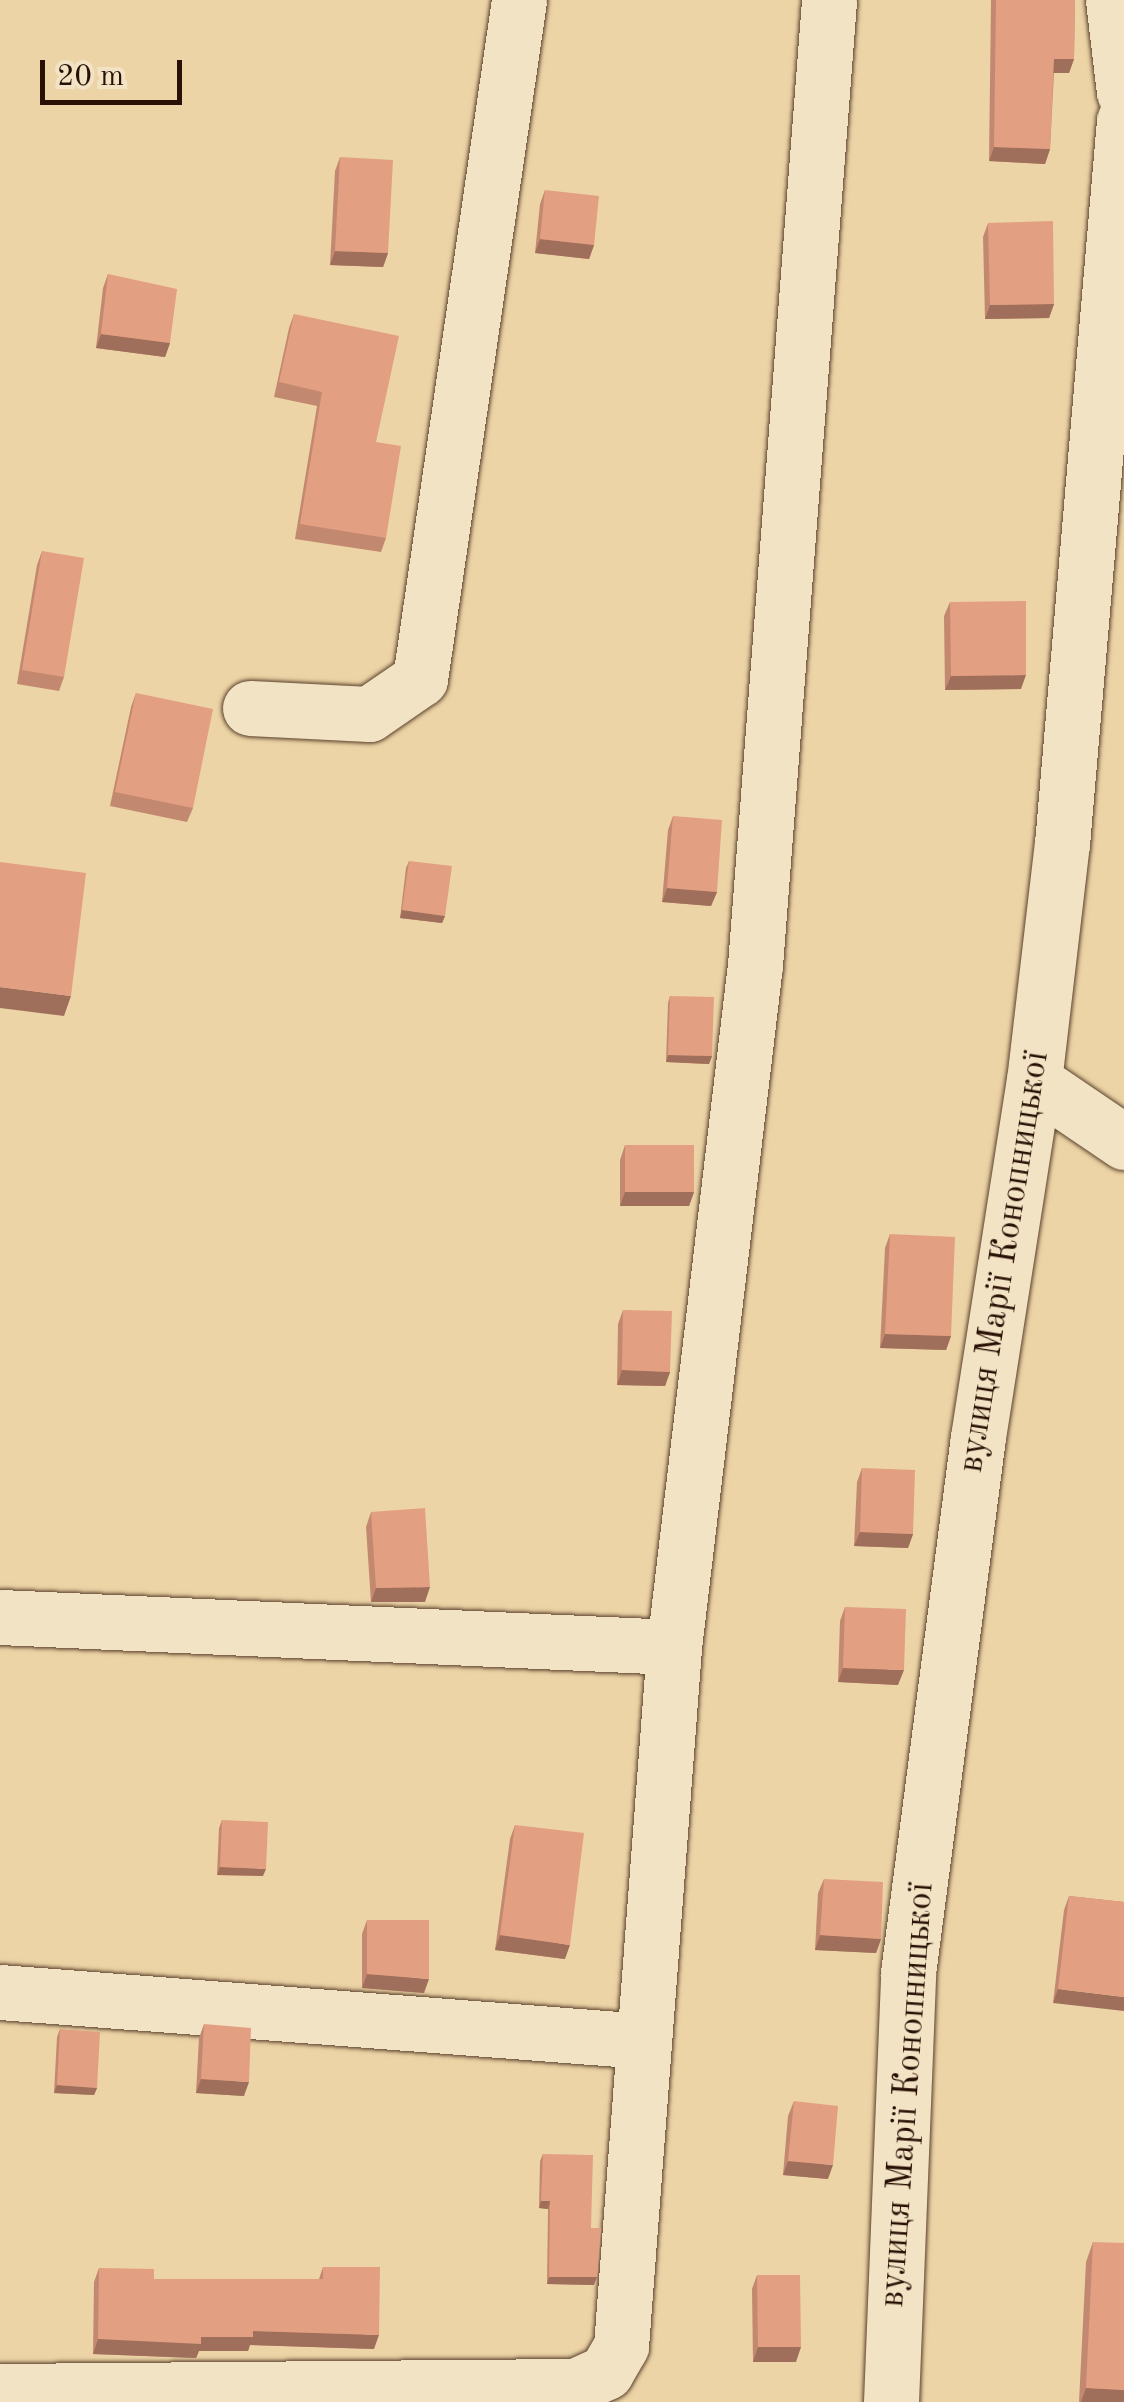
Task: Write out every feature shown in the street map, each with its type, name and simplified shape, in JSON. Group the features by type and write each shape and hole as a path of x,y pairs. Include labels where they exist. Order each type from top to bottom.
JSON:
{"street":[{"path":"250,708 369,714 420,679 519,0"},
{"path":"0,2390 575,2386 606,2372 620,2346 674,1647 755,965 829,0"},
{"path":"1113,0 1124,92"},
{"name":"вулиця Марії Конопницької","path":"890,2402 908,1973 978,1437 1034,1080 1062,844 1124,121"},
{"path":"1034,1080 1124,1142"},
{"path":"0,1617 674,1647"},
{"path":"0,1992 644,2041"}],"building":[{"path":"996,0 1075,0 1074,59 1054,59 1050,149 994,147"},
{"path":"340,157 393,160 388,253 335,251"},
{"path":"545,190 599,196 594,245 540,239"},
{"path":"1053,221 1054,304 990,305 988,223"},
{"path":"108,274 177,289 170,343 101,334"},
{"path":"294,314 399,336 376,442 401,446 386,538 300,524 322,392 279,382"},
{"path":"42,551 84,558 64,677 22,670"},
{"path":"1026,601 1026,675 951,676 950,602"},
{"path":"136,693 213,709 193,808 115,792"},
{"path":"673,816 722,820 717,892 667,888"},
{"path":"409,861 452,866 445,916 402,910"},
{"path":"0,862 86,873 71,996 0,987"},
{"path":"670,996 714,997 712,1056 668,1055"},
{"path":"625,1145 694,1145 694,1192 625,1192"},
{"path":"890,1234 955,1237 951,1336 885,1334"},
{"path":"623,1310 672,1311 670,1372 622,1370"},
{"path":"862,1468 915,1470 913,1534 860,1532"},
{"path":"425,1508 430,1587 376,1588 371,1512"},
{"path":"845,1607 906,1609 904,1670 843,1668"},
{"path":"222,1820 268,1822 266,1869 220,1867"},
{"path":"515,1825 584,1833 570,1945 500,1935"},
{"path":"824,1879 883,1882 881,1939 820,1935"},
{"path":"1069,1896 1124,1902 1124,1997 1058,1989"},
{"path":"367,1920 429,1920 429,1979 367,1974"},
{"path":"204,2024 251,2028 249,2082 201,2079"},
{"path":"60,2029 100,2032 97,2088 57,2085"},
{"path":"794,2101 838,2106 833,2165 788,2161"},
{"path":"543,2154 593,2155 591,2228 601,2228 597,2277 549,2277 550,2201 541,2201"},
{"path":"1093,2242 1124,2243 1124,2390 1086,2388"},
{"path":"323,2267 380,2267 379,2335 253,2331 253,2337 201,2337 201,2344 98,2339 99,2268 154,2269 154,2279 323,2279"},
{"path":"757,2275 800,2275 801,2347 758,2347"}]}
